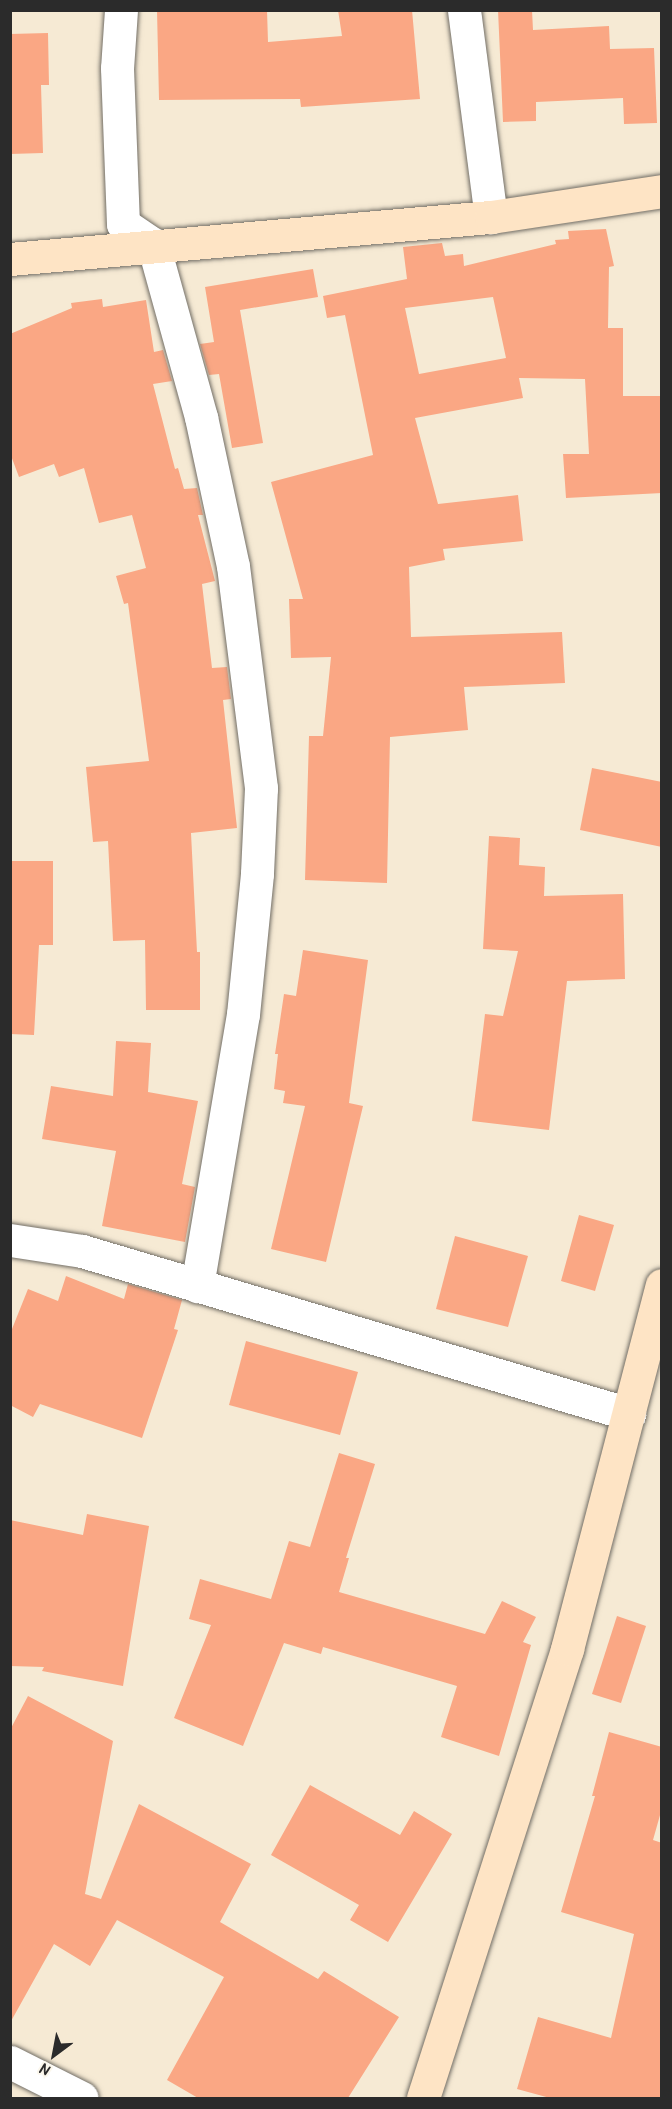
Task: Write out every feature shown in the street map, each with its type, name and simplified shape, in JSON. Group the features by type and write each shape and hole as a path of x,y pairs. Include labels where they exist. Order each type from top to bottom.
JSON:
{"street":[{"path":"121,10 117,68 123,224 153,244 201,417 233,566 261,788 257,874 243,1014 196,1286"},
{"path":"464,10 491,217"},
{"path":"10,259 153,244 491,217 662,191"},
{"path":"10,1240 82,1251 629,1414"},
{"path":"423,2098 567,1649 662,1285"},
{"path":"10,2062 82,2098"}],"building":[{"path":"157,10 267,10 268,42 342,36 338,10 412,10 420,99 301,107 300,99 159,100"},
{"path":"498,10 532,10 533,30 609,26 610,49 654,48 657,123 624,124 623,98 536,102 536,121 503,122"},
{"path":"48,33 49,85 41,85 43,153 10,154 10,34"},
{"path":"606,229 614,266 609,267 608,328 623,328 623,396 662,396 662,493 566,498 563,454 589,454 585,379 519,378 523,398 415,418 438,504 518,495 523,541 443,549 445,560 409,567 411,637 562,632 565,683 464,687 468,730 390,737 387,883 305,880 309,736 323,736 331,657 291,658 289,599 303,599 271,482 373,455 345,315 327,318 323,296 407,279 403,247 442,243 445,256 463,254 464,266 556,244 555,240 569,239 568,231","holes":["493,297 506,358 419,374 405,308"]},
{"path":"313,269 318,297 240,310 263,443 232,448 219,374 209,375 200,344 214,342 205,287"},
{"path":"102,299 103,307 146,300 154,352 163,350 172,381 153,384 175,469 178,468 184,489 197,488 203,515 198,515 215,581 202,584 212,668 227,667 231,699 223,700 237,828 191,833 197,952 200,952 200,1010 146,1010 145,940 113,941 108,841 93,842 86,767 149,761 128,603 124,604 116,576 146,568 132,515 99,523 84,468 59,477 54,464 19,477 10,453 10,334 72,308 71,303"},
{"path":"592,768 662,782 662,847 580,830"},
{"path":"489,836 520,838 519,865 545,867 544,896 623,894 625,979 567,981 549,1130 472,1121 485,1014 503,1016 518,951 483,949"},
{"path":"10,861 53,861 53,945 39,945 34,1035 10,1034"},
{"path":"303,950 368,960 349,1103 363,1106 326,1262 271,1249 305,1106 283,1103 285,1091 274,1089 278,1054 275,1054 284,994 296,996"},
{"path":"116,1041 151,1043 148,1092 198,1101 182,1184 195,1187 185,1242 102,1226 116,1151 42,1139 51,1086 113,1096"},
{"path":"579,1215 614,1225 595,1291 561,1281"},
{"path":"455,1236 528,1256 508,1327 436,1309"},
{"path":"66,1276 124,1299 128,1284 182,1300 174,1329 178,1330 142,1438 40,1404 33,1417 10,1405 10,1334 28,1289 58,1301"},
{"path":"246,1341 358,1372 340,1435 229,1405"},
{"path":"339,1453 375,1464 346,1558 349,1558 339,1592 485,1634 502,1601 536,1617 523,1642 531,1645 499,1756 441,1737 457,1686 323,1647 321,1654 284,1643 243,1746 174,1718 211,1625 189,1619 200,1579 271,1599 289,1541 310,1547"},
{"path":"87,1514 149,1526 123,1686 42,1671 44,1667 10,1666 10,1520 83,1535"},
{"path":"617,1616 646,1626 621,1703 592,1694"},
{"path":"28,1696 113,1741 85,1894 101,1899 139,1804 251,1864 220,1922 318,1979 324,1971 399,2017 348,2098 198,2098 167,2080 224,1977 117,1920 90,1966 54,1944 10,2023 10,1730"},
{"path":"609,1732 662,1747 662,1808 653,1840 662,1843 662,2098 550,2098 517,2089 538,2017 611,2038 634,1934 561,1912 595,1796 592,1796"},
{"path":"310,1785 400,1835 414,1811 452,1834 388,1942 350,1920 359,1905 271,1855"}]}
